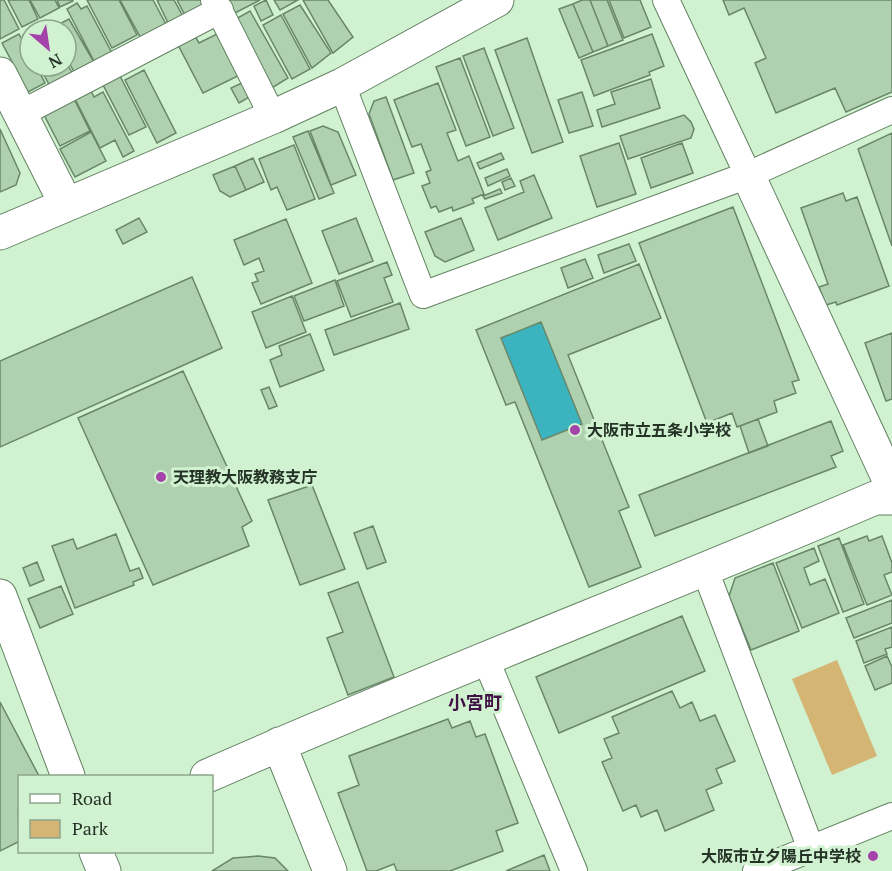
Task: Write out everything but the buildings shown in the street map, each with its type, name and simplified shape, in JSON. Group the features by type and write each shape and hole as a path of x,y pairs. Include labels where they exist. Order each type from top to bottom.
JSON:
{"street":[{"path":"666,0 892,486"},
{"path":"0,233 273,117 342,85 487,2"},
{"path":"20,114 217,5 273,117"},
{"path":"0,74 66,204"},
{"path":"342,85 423,296 748,175 892,110"},
{"path":"211,775 279,744 875,498 892,498"},
{"path":"705,570 811,849"},
{"path":"0,596 67,775"},
{"path":"486,660 574,871"},
{"path":"279,744 330,871"},
{"path":"756,871 892,816"},
{"path":"96,853 104,871"}],"green space":[{"path":"837,660 877,756 832,775 792,679"}],"water":[{"path":"541,322 582,424 542,440 501,338"}],"place":[{"name":"大阪市立五条小学校","path":"575,430"},
{"name":"天理教大阪教務支庁","path":"161,477"},
{"name":"大阪市立夕陽丘中学校","path":"873,856"}],"district":[{"name":"小宮町","path":"475,702"}]}
